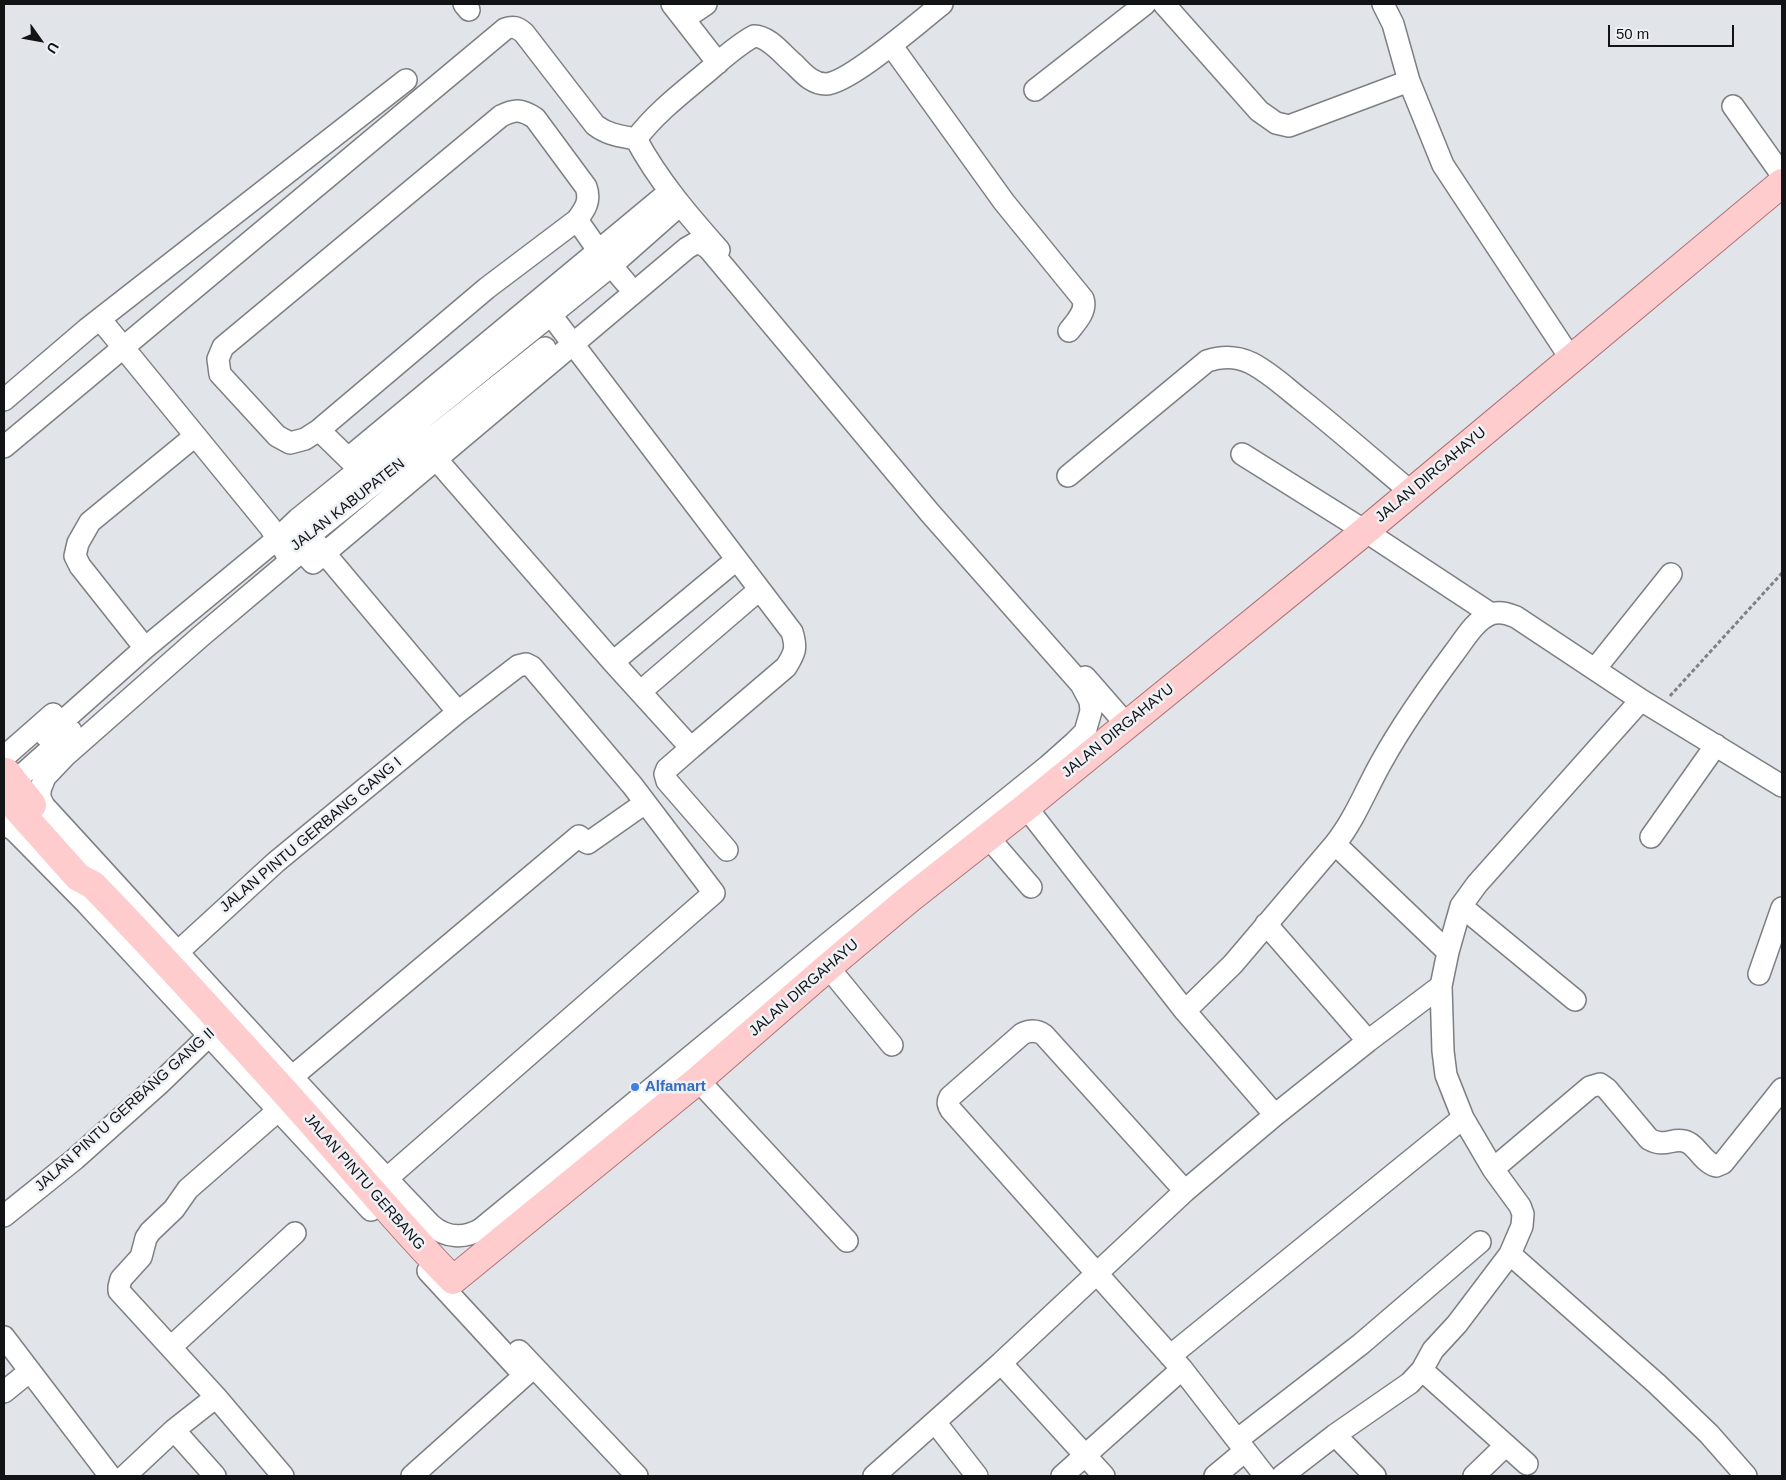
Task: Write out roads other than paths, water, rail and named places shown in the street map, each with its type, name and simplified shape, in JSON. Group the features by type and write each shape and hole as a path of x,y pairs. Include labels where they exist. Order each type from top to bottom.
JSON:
{"main road":[{"name":"JALAN DIRGAHAYU","path":"453,1280 698,1080 828,967 1365,531 1782,183"},
{"name":"JALAN PINTU GERBANG","path":"6,778 25,821 88,868 94,885 172,957 216,1029 379,1185 419,1246 453,1280"}],"street":[{"path":"706,4 678,12 718,63"},
{"path":"636,139 652,120 718,63 754,36 759,36 769,43 813,81 824,84 848,76 942,4"},
{"path":"1035,90 1145,4"},
{"path":"1164,4 1259,110 1276,123 1289,126 1409,81"},
{"path":"1383,4 1393,24 1409,81 1443,165 1571,359"},
{"path":"4,447 505,29 512,26 524,34 595,125 609,134 636,139"},
{"path":"891,44 1004,202 1083,299 1085,305 1083,311 1069,331"},
{"path":"4,400 100,320 406,80"},
{"path":"1733,106 1782,175"},
{"path":"513,110 526,112 535,118 586,187 588,201 577,220 487,288 319,430 304,439 290,443 277,436 220,374 218,359 223,347 501,116 513,110"},
{"path":"636,139 645,156 698,226 1126,724"},
{"name":"JALAN KABUPATEN","path":"304,527 353,464 416,422 551,315 605,258 675,198"},
{"path":"577,220 626,283"},
{"name":"JALAN KABUPATEN","path":"6,778 141,644 278,540 304,527 432,450 568,338 626,283 698,226"},
{"path":"283,1476 118,1287 121,1279 141,1257 146,1238 150,1232 174,1209 188,1189 285,1093 579,836 588,843 645,803 714,893 379,1185 438,1231 462,1237 473,1234 1048,766 1085,732 1092,711 1090,701 1081,684 930,513 706,245 701,243 694,244 687,248 568,338"},
{"path":"190,251 209,276"},
{"path":"100,320 278,540 353,464 605,258"},
{"path":"551,315 792,632 795,642 794,654 786,667 666,769 667,781 727,850"},
{"path":"1068,476 1206,361 1220,357 1234,358 1251,363 1274,379 1411,492"},
{"path":"416,422 432,450 613,662 691,748"},
{"path":"319,430 373,484"},
{"path":"141,644 80,566 75,556 78,543 90,522 195,436"},
{"path":"412,1476 529,1371 285,1093 44,806 40,798 40,790 45,777 66,755 200,637 302,551 313,563 432,450"},
{"path":"1242,454 1365,531 1491,614 1509,614 1516,618 1649,705 1782,784"},
{"path":"304,527 458,712"},
{"name":"JALAN KABUPATEN","path":"6,778 189,628 278,540"},
{"path":"613,662 736,560"},
{"path":"1595,669 1671,574"},
{"path":"640,692 759,590"},
{"path":"1185,1011 1233,964 1335,844 1348,827 1382,760 1424,693 1469,632 1491,614"},
{"name":"JALAN PINTU GERBANG GANG I","path":"172,957 276,862 458,712 518,666 526,664 532,667 632,785 645,803"},
{"path":"1282,1476 1335,1435 1404,1388 1422,1370 1433,1350 1457,1324 1510,1254 1522,1226 1523,1214 1520,1206 1493,1169 1463,1118 1446,1075 1443,1051 1441,986 1448,952 1461,906 1477,884 1649,705"},
{"path":"1651,838 1716,745"},
{"path":"1026,807 1185,1011 1275,1115"},
{"path":"25,821 15,832 216,1029"},
{"path":"988,837 1031,887"},
{"path":"1335,844 1448,952"},
{"path":"1461,906 1575,1000"},
{"path":"1759,974 1782,908"},
{"path":"1266,924 1368,1041"},
{"path":"828,967 892,1044"},
{"path":"874,1476 1001,1363 1185,1190 1275,1115 1441,986"},
{"name":"JALAN PINTU GERBANG GANG II","path":"4,1216 75,1158 159,1084 216,1029"},
{"path":"1185,1190 1040,1032 1028,1031 1022,1034 950,1097 948,1105 951,1110 1176,1362 1265,1476"},
{"path":"698,1080 848,1241"},
{"path":"1493,1169 1590,1087 1600,1084 1607,1089 1649,1139 1666,1144 1683,1141 1690,1144 1710,1164 1716,1166 1723,1163 1782,1089"},
{"path":"1062,1476 1086,1455 1176,1362 1463,1118"},
{"path":"171,1347 295,1233"},
{"path":"1215,1476 1241,1446 1480,1242"},
{"path":"1510,1254 1657,1384 1709,1434 1746,1476"},
{"name":"JALAN PINTU GERBANG","path":"453,1280 529,1371 637,1476"},
{"path":"4,1337 110,1476"},
{"path":"1001,1363 1104,1476"},
{"path":"1422,1370 1527,1464"},
{"path":"4,1392 30,1371"},
{"path":"125,1476 174,1430 216,1397"},
{"path":"935,1422 978,1476"},
{"path":"174,1430 215,1476"},
{"path":"1335,1435 1375,1476"},
{"path":"1474,1476 1506,1445"}],"place":[{"name":"Alfamart","path":"635,1087"}]}
